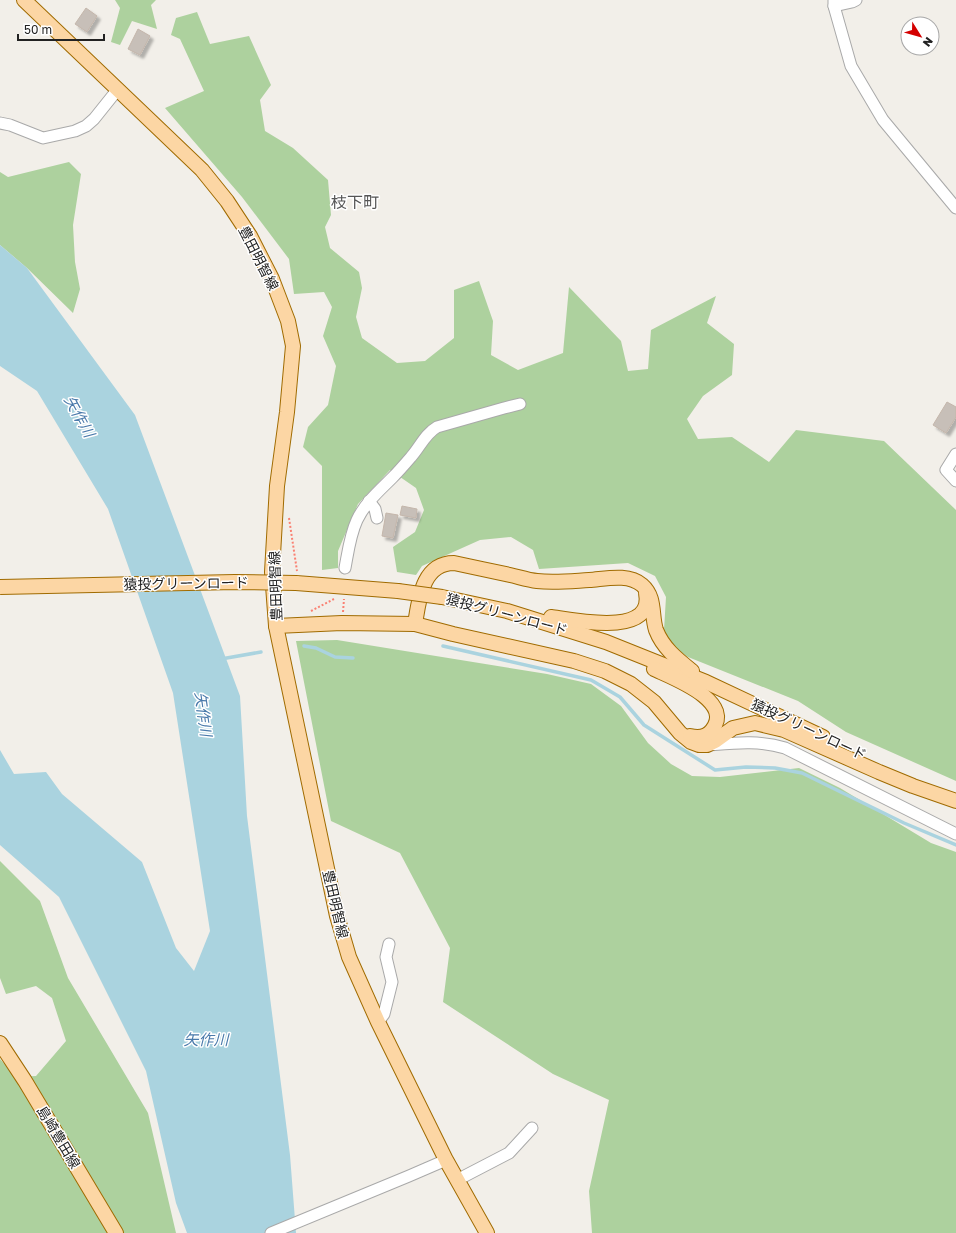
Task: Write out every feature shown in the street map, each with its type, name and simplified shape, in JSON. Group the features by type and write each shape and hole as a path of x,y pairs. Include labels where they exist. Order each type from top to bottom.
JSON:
{"main road":[{"name":"豊田明智線","path":"24,0 202,170 227,201 250,236 272,279 288,321 293,346 292,370 277,486 272,572 276,626 338,916 349,957 378,1022 446,1160 486,1233"},
{"path":"415,624 424,582 439,565 446,563 537,581 628,578 643,586 651,599 656,629 665,647 680,662 706,682"},
{"name":"猿投グリーンロード","path":"0,587 297,580 442,597 507,611 555,625 647,657 706,682 850,750 956,797"},
{"path":"507,611 593,623 610,624 623,622 633,619 640,615 644,610 647,598 643,586"},
{"path":"276,626 342,623 415,624 574,661 619,677 643,692 664,712 680,733 691,742 699,745 706,745 715,741 733,728 755,723 784,730 879,772 956,801"},
{"path":"555,625 652,668 684,684 706,697 716,708 717,716 713,729 703,736 689,736 674,726"},
{"name":"島崎豊田線","path":"0,1043 25,1081 116,1233"}],"street":[{"path":"856,0 852,2 834,3 851,66 882,120 956,208"},
{"path":"0,123 10,125 43,138 75,131 86,126 118,89"},
{"path":"345,568 356,521 376,492 393,477 414,454 430,431 445,425 520,404"},
{"path":"956,454 946,470 956,481"},
{"path":"369,501 377,518"},
{"path":"706,745 756,742 785,748 956,834"},
{"path":"378,1022 384,1014 392,982 386,957 389,944"},
{"path":"457,1180 509,1153 532,1128"},
{"path":"271,1233 446,1160"}],"path":[{"path":"288,515 297,580"},
{"path":"310,612 335,598"}],"green space":[{"path":"115,0 156,0 151,5 157,29 132,21 120,45 111,42 120,8"},
{"path":"197,12 210,44 249,36 271,85 260,100 265,131 293,148 328,180 331,215 325,227 330,248 359,272 362,288 356,317 362,338 397,363 425,361 454,338 454,290 479,281 493,321 491,355 518,370 563,353 569,287 621,341 628,371 648,369 651,330 716,296 707,323 734,344 732,375 703,396 687,419 698,439 732,437 769,462 796,430 884,441 956,510 956,781 846,732 798,701 688,657 673,647 664,630 666,597 655,576 628,563 539,569 533,550 511,537 480,540 422,566 416,575 397,572 393,547 415,532 424,510 416,488 390,470 358,504 338,551 338,568 322,570 322,466 303,447 308,427 328,405 336,366 323,336 332,307 324,292 294,294 289,259 242,197 165,108 204,91 180,39 171,35 176,18"},
{"path":"69,162 81,174 73,225 75,262 80,289 73,313 27,268 0,245 0,172 8,177"},
{"path":"337,640 547,674 591,684 621,706 648,743 671,764 692,776 720,777 799,768 840,788 931,843 956,852 956,1233 592,1233 589,1191 609,1100 553,1074 443,1002 450,948 400,853 331,821 296,641"},
{"path":"0,861 40,901 68,978 148,1113 176,1233 0,1233 0,1059 16,1077 36,1076 66,1041 52,998 36,986 6,994 0,978"}],"water":[{"name":"矢作川","path":"0,245 27,268 135,415 240,696 247,816 290,1155 296,1233 187,1233 176,1203 146,1071 59,897 0,845 0,750 14,774 46,772 62,794 142,862 176,948 194,971 210,931 173,693 108,509 37,391 0,366"}],"building":[{"path":"86,8 97,16 87,32 75,24"},
{"path":"138,29 150,36 140,55 128,49"},
{"path":"947,402 956,407 956,417 946,433 933,425"},
{"path":"402,506 417,509 416,518 400,515"},
{"path":"386,513 398,515 393,538 382,536"}],"waterway":[{"path":"304,646 316,648 335,657 353,658"},
{"path":"443,646 591,680 620,697 644,725 715,770 746,767 775,768 802,773 904,823 956,845"},
{"path":"221,659 261,652"}],"district":[{"name":"枝下町","path":"355,202"}]}
